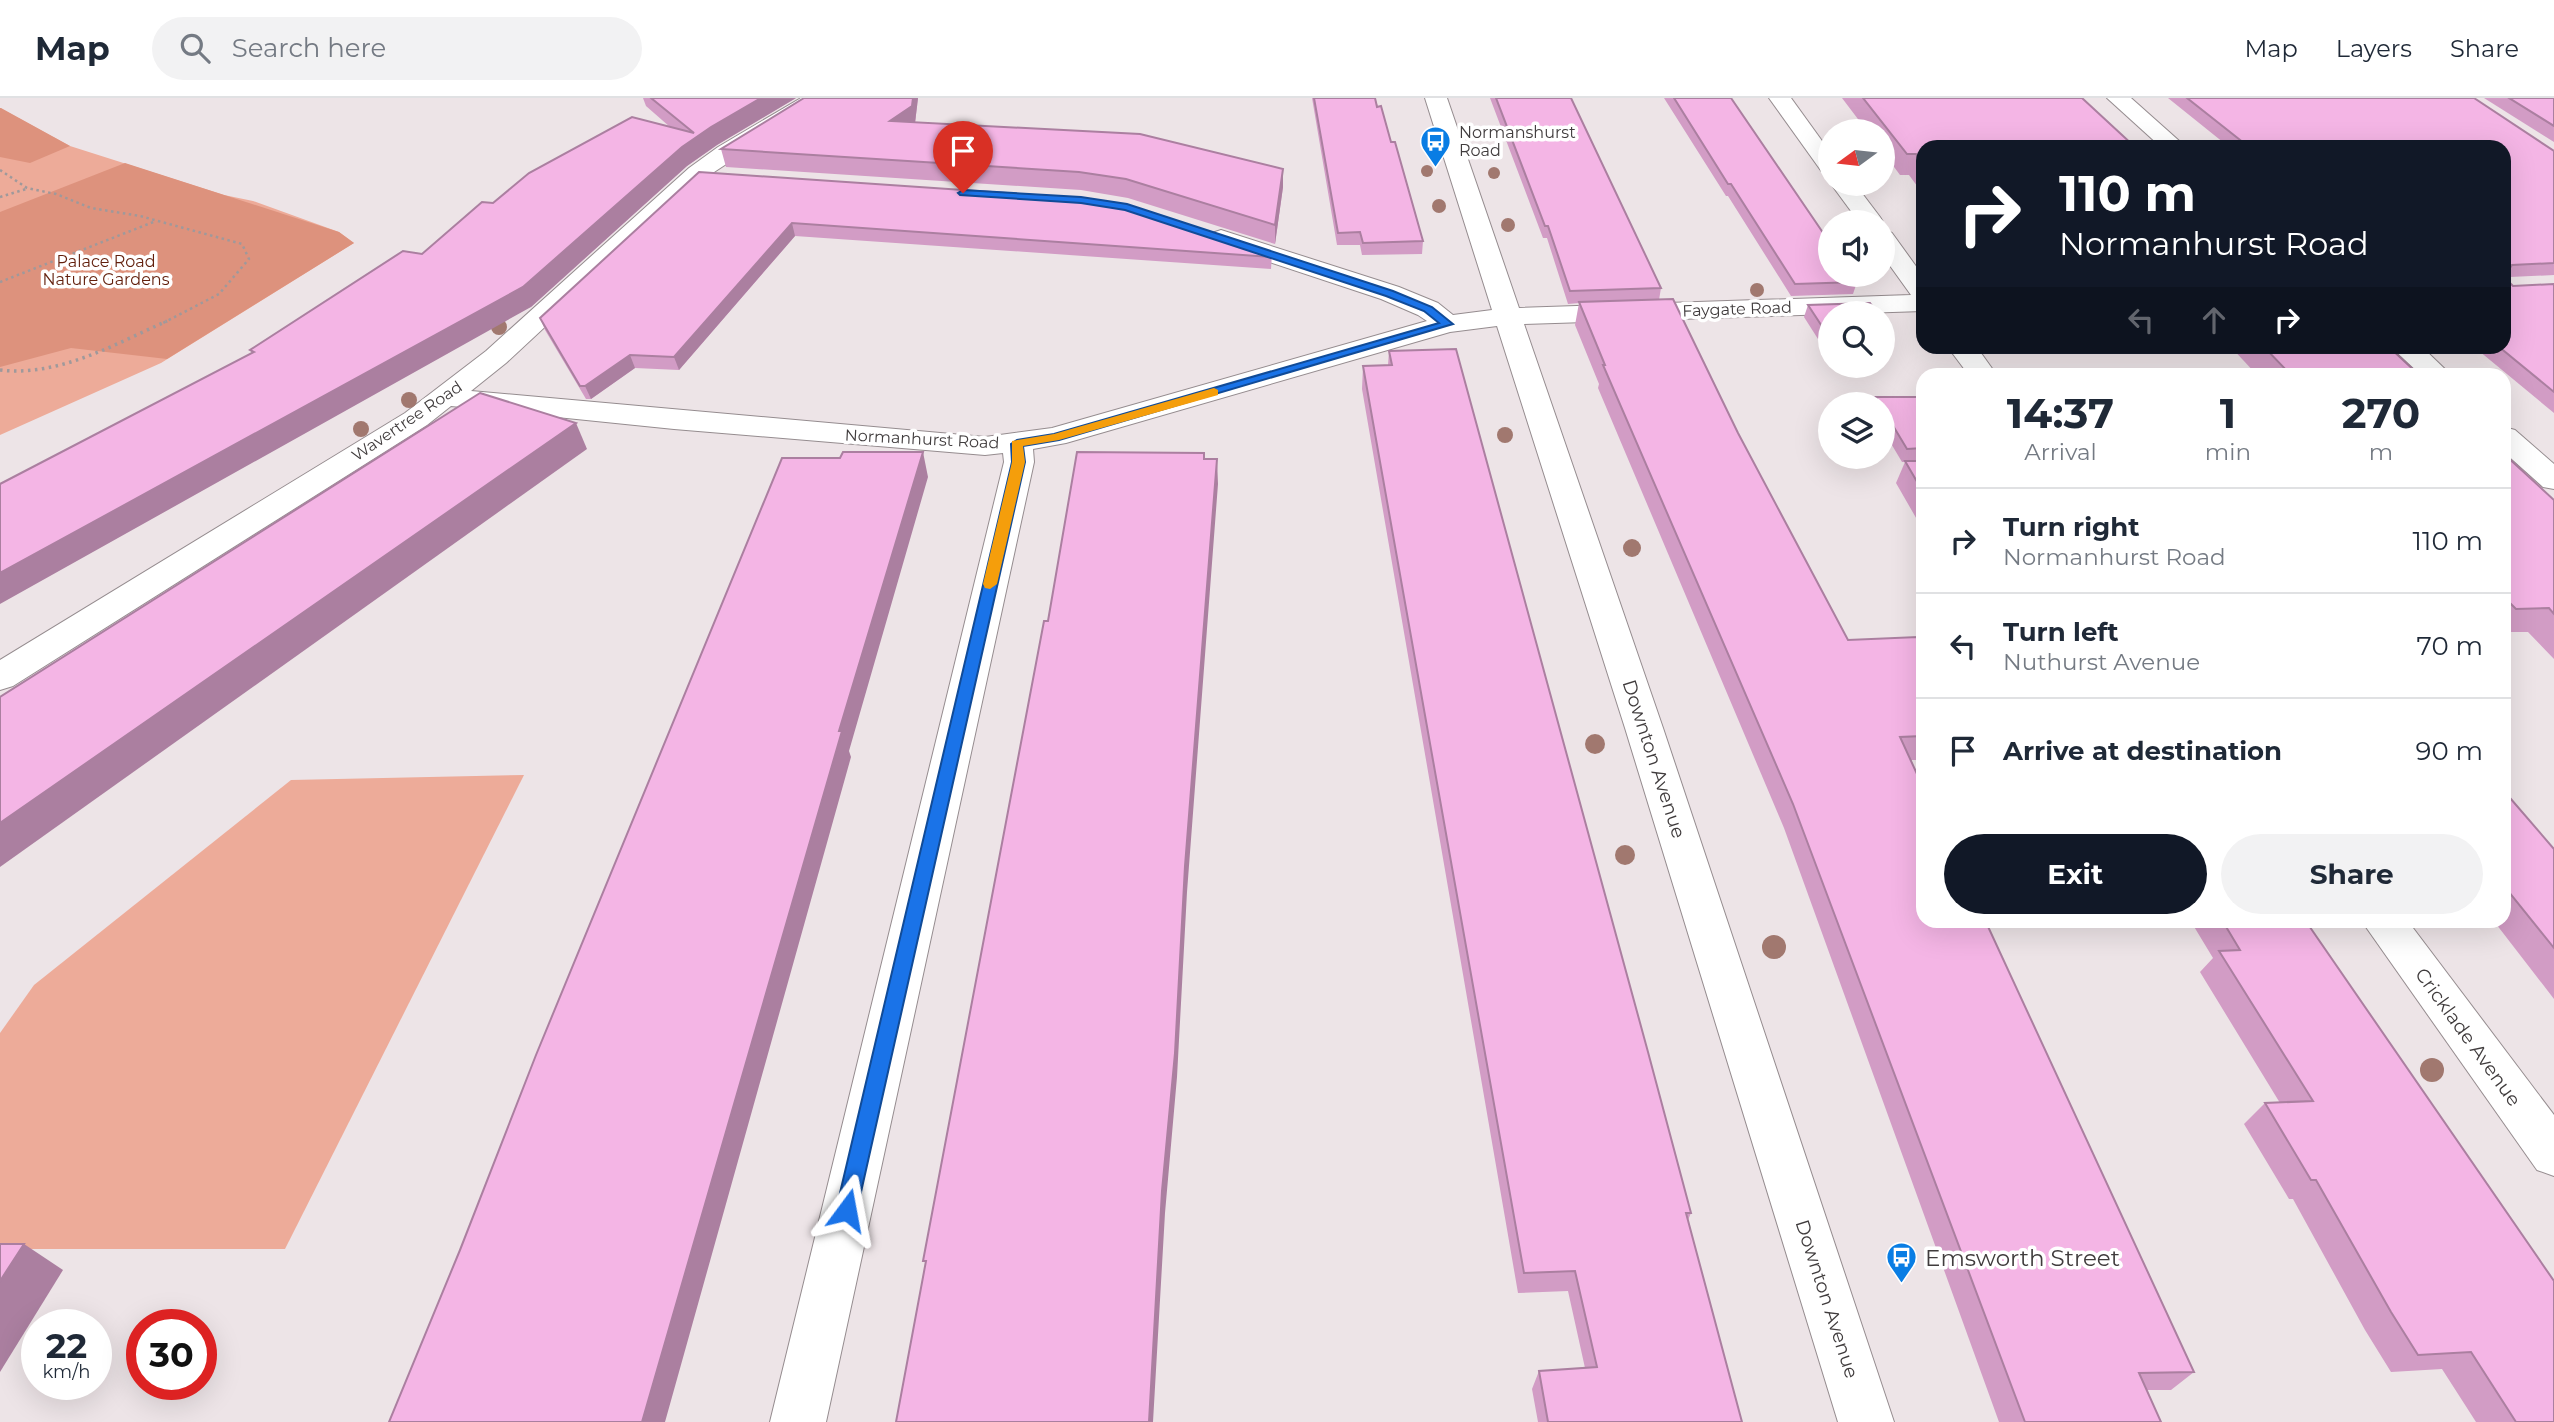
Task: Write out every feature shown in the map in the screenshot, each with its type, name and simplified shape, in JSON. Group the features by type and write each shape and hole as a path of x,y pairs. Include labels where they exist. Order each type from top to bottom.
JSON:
{"street":[{"name":"Wavertree Road","path":"0,677 416,419 496,357 697,173 816,98"},
{"name":"Downton Avenue","path":"1436,98 1648,741 1866,1422"},
{"path":"1780,98 1818,150"},
{"path":"2118,98 2167,140"},
{"path":"697,173 730,177"},
{"path":"1195,230 1390,293 1428,309 1447,324"},
{"path":"1895,255 1916,284"},
{"name":"Faygate Road","path":"1508,316 1916,303"},
{"name":"Normanhurst Road","path":"446,397 948,444 1017,444 1055,437 1447,324 1508,316"},
{"path":"2413,354 2428,368"},
{"path":"2511,442 2554,480"},
{"path":"798,1422 1019,462 1017,444"},
{"name":"Cricklade Avenue","path":"2388,928 2554,1154"}],"path":[{"path":"0,170 27,188 56,194 92,208 157,220 242,244 249,259 219,294 181,315 81,359 25,373 0,370"},
{"path":"0,197 27,188"},
{"path":"0,282 157,220"}],"green space":[{"name":"Palace Road Nature Gardens","path":"0,108 70,146 224,195 253,201 339,232 354,243 161,363 0,435"},
{"path":"0,108 70,146 30,163 0,157"},
{"name":"Palace Road Nature Gardens","path":"125,163 339,232 354,243 167,359 71,348 0,367 0,212"},
{"path":"524,775 285,1249 0,1249 0,1033 34,985 291,780"}],"building":[{"path":"651,98 761,98 682,147 523,287 0,573 0,484 254,352 250,350 403,251 422,254 482,202 493,203 529,173 632,117 694,133"},
{"path":"804,98 913,98 912,106 890,121 1140,134 1283,169 1275,225 1126,179 1079,172 721,149"},
{"path":"1314,98 1375,98 1377,107 1381,106 1391,142 1395,142 1423,241 1363,243 1360,232 1338,233"},
{"path":"1496,98 1571,98 1661,288 1570,291 1548,226 1545,226"},
{"path":"1674,98 1731,98 1818,225 1818,283 1795,284 1731,184 1728,184"},
{"path":"1863,98 2082,98 2127,140 1916,140 1916,154 1907,154 1895,139 1895,119 1880,119"},
{"path":"2187,98 2474,98 2554,151 2554,263 2511,266 2511,140 2240,140"},
{"path":"2509,98 2554,98 2554,126"},
{"path":"699,172 1079,198 1121,204 1272,253 1271,257 792,223 674,357 630,355 585,386 580,386 540,318"},
{"path":"2511,284 2554,284 2554,392 2508,354 2511,354"},
{"path":"1673,299 1738,433 1848,640 1916,637 1916,736 1900,737 1916,772 1916,928 1989,928 2194,1372 2139,1373 2161,1422 2025,1422 1793,804 1603,365 1579,302"},
{"path":"1808,305 1818,305 1818,320"},
{"path":"1456,349 1691,1213 1686,1213 1742,1422 1548,1422 1539,1371 1597,1367 1575,1271 1524,1273 1363,366 1392,365 1389,351"},
{"path":"2271,354 2397,354 2412,368 2284,368"},
{"path":"480,393 576,423 0,823 0,697"},
{"path":"1895,397 1916,397 1916,448 1907,449 1895,429"},
{"path":"843,452 923,452 839,731 842,731 642,1422 389,1422 536,1055 782,458 840,458"},
{"path":"1077,452 1204,453 1204,459 1217,459 1185,866 1175,1053 1162,1191 1149,1422 896,1422 926,1261 923,1261 1044,621 1048,621"},
{"path":"2511,460 2554,500 2554,614 2549,608 2516,609 2511,604"},
{"path":"1905,461 1916,461 1916,480"},
{"path":"2511,799 2554,849 2554,948 2511,895"},
{"path":"2227,928 2311,928 2554,1281 2554,1422 2516,1422 2471,1352 2418,1355 2316,1180 2311,1180 2265,1103 2313,1101 2219,951 2240,950"},
{"path":"0,1244 24,1244 0,1281"}],"slow traffic":[{"path":"990,584 1019,462 1017,444 1055,437 1214,392"}],"place":[{"name":"Normanshurst Road","path":"1436,168"},
{"name":"Emsworth Street","path":"1902,1285"}],"route":[{"path":"847,1210 1019,462 1017,444 1055,437 1447,324 1428,309 1390,293 1127,207 1081,200 963,193"}]}
